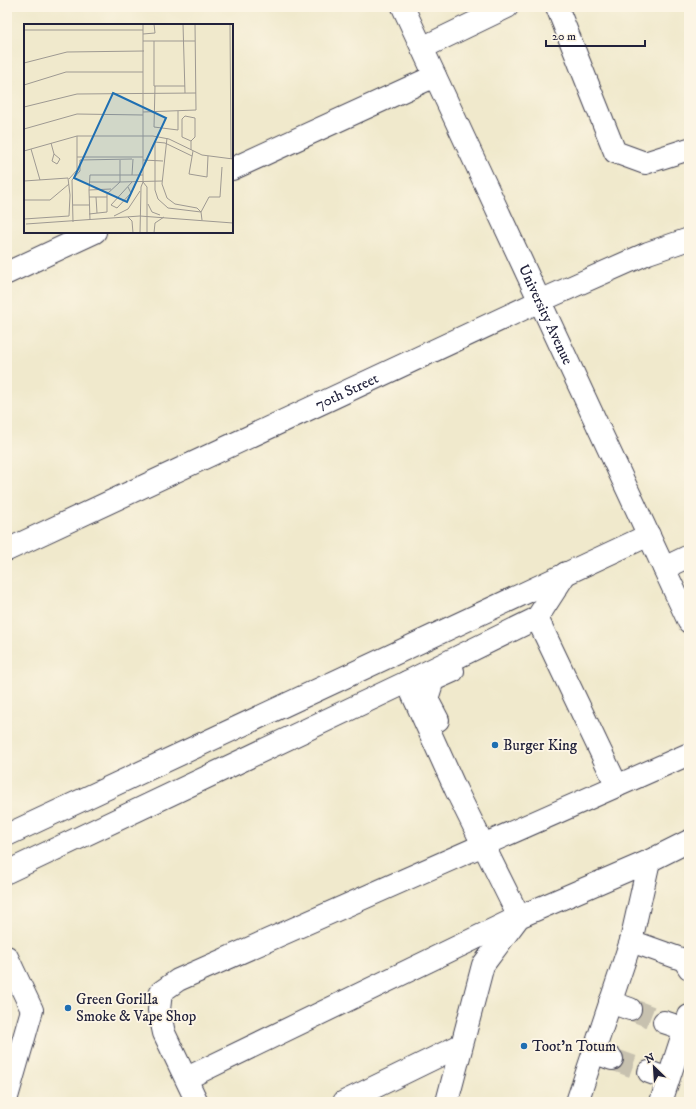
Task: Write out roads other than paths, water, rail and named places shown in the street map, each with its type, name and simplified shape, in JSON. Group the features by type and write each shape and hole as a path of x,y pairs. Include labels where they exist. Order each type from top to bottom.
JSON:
{"street":[{"name":"University Avenue","path":"403,7 689,622"},
{"path":"422,48 507,7"},
{"path":"556,7 615,152 645,163 689,149"},
{"path":"233,169 435,76"},
{"path":"7,273 94,233"},
{"name":"70th Street","path":"7,550 540,302 648,253 689,239"},
{"path":"7,835 649,535"},
{"path":"664,568 689,556"},
{"path":"456,790 463,772 427,699 433,680 516,642 537,618 566,573"},
{"path":"7,872 407,682 537,618"},
{"path":"537,618 617,786"},
{"path":"407,682 456,790 519,917"},
{"path":"198,1102 164,1033 159,1010 160,992 178,980 689,754"},
{"path":"187,1078 519,917 649,861 689,841"},
{"path":"583,1100 603,1055 610,1002 631,941 649,861"},
{"path":"447,1102 483,965 519,917"},
{"path":"631,941 684,960 689,968"},
{"path":"7,957 32,1010 7,1097"},
{"path":"610,1002 630,1009"},
{"path":"661,1102 658,1076 687,1023 664,1022"},
{"path":"344,1102 462,1045"}],"tunnel":[{"path":"630,1009 664,1022"},
{"path":"612,1059 649,1072"}],"place":[{"name":"Burger King","path":"495,745"},
{"name":"Green Gorilla Smoke & Vape Shop","path":"68,1008"},
{"name":"Toot'n Totum","path":"524,1046"}]}
